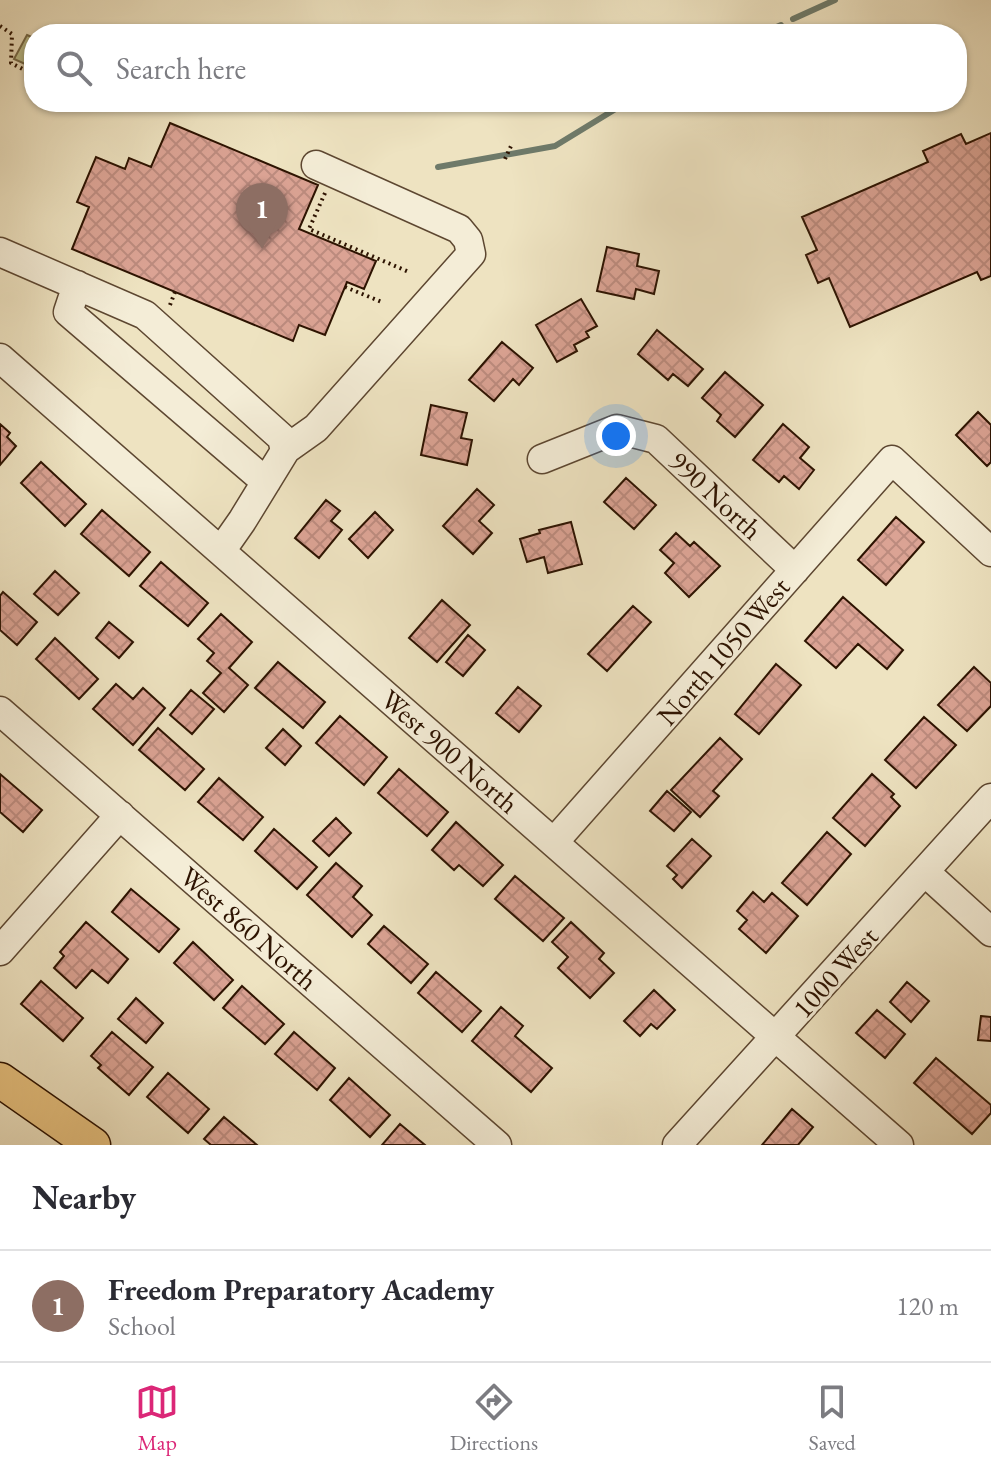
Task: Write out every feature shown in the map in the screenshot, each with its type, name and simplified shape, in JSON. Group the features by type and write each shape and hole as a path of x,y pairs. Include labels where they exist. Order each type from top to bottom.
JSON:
{"main road":[{"path":"0,1080 93,1145"}],"street":[{"path":"221,551 285,450 316,428 471,254 468,240 459,229 321,178"},
{"path":"0,252 145,315 282,438 285,450"},
{"path":"77,285 68,312 266,482"},
{"name":"West 900 North","path":"0,358 899,1145"},
{"name":"990 North","path":"542,459 617,429 656,439 795,570"},
{"name":"North 1050 West","path":"554,842 892,460 991,552"},
{"name":"West 860 North","path":"0,711 497,1145"},
{"name":"1000 West","path":"677,1145 991,798"},
{"path":"0,951 120,815"},
{"path":"925,872 991,932"}],"path":[{"path":"0,26 12,34 11,63 24,70"},
{"path":"505,159 511,146"},
{"path":"321,178 309,229 409,272"},
{"path":"345,287 382,302"}],"green space":[{"path":"24,41 24,64 14,59"}],"building":[{"path":"170,123 318,185 299,229 376,261 364,289 347,282 325,335 299,325 293,341 72,249 89,207 77,202 96,157 125,169 129,158 151,167"},
{"path":"991,133 991,276 981,280 977,272 850,327 829,278 818,283 806,255 817,250 802,217 928,162 923,151 961,134 966,144"},
{"path":"607,247 639,254 637,266 659,271 654,294 636,289 634,299 597,291"},
{"path":"581,299 597,326 586,332 589,337 574,345 577,351 557,362 536,325"},
{"path":"657,330 703,369 688,386 673,374 668,380 638,354"},
{"path":"502,342 533,368 519,385 513,379 494,401 469,380"},
{"path":"725,372 763,405 735,437 717,421 721,415 702,398"},
{"path":"431,405 467,413 461,438 472,440 467,465 421,455"},
{"path":"978,412 991,425 991,462 987,466 956,435"},
{"path":"0,424 10,433 7,437 16,446 0,465"},
{"path":"783,424 809,447 800,458 814,470 799,489 784,476 779,482 753,460"},
{"path":"41,462 86,504 65,526 21,483"},
{"path":"626,478 656,505 634,529 604,502"},
{"path":"477,489 494,505 479,521 492,533 473,554 443,526"},
{"path":"326,500 340,511 331,521 342,530 319,558 295,538"},
{"path":"102,510 150,552 129,576 81,534"},
{"path":"375,512 393,530 368,558 349,539"},
{"path":"896,517 924,542 886,585 858,560"},
{"path":"571,522 582,564 548,573 544,557 527,562 520,539 540,533 539,530"},
{"path":"676,533 690,546 694,542 720,566 689,597 665,573 674,563 660,550"},
{"path":"161,562 208,603 188,626 140,586"},
{"path":"55,571 79,593 58,615 34,594"},
{"path":"3,592 37,622 17,645 0,630 0,596"},
{"path":"843,597 903,650 887,669 858,644 836,668 805,641"},
{"path":"442,600 470,625 437,662 409,638"},
{"path":"633,606 651,622 607,671 588,654"},
{"path":"221,614 252,642 229,668 248,685 224,712 203,693 221,673 207,661 214,653 198,639"},
{"path":"109,622 133,642 119,658 96,638"},
{"path":"468,635 485,650 463,676 446,662"},
{"path":"55,638 98,679 79,699 36,659"},
{"path":"278,662 325,702 303,728 255,688"},
{"path":"776,664 801,685 759,734 735,714"},
{"path":"974,667 991,683 991,706 967,731 938,705"},
{"path":"116,684 133,699 143,688 165,708 133,745 93,709"},
{"path":"518,687 541,706 519,732 496,713"},
{"path":"191,690 214,709 192,734 170,715"},
{"path":"340,716 387,757 364,785 316,743"},
{"path":"924,717 956,745 916,788 885,760"},
{"path":"158,728 204,769 185,790 139,750"},
{"path":"283,729 301,746 285,765 266,748"},
{"path":"720,738 742,759 713,791 719,796 700,817 671,790"},
{"path":"399,769 448,812 427,836 378,793"},
{"path":"0,774 42,810 23,832 0,812"},
{"path":"872,774 894,794 891,797 900,806 865,846 833,818"},
{"path":"219,778 263,817 243,840 198,802"},
{"path":"667,791 691,812 674,831 650,811"},
{"path":"336,818 351,833 329,856 313,841"},
{"path":"456,822 503,865 483,886 459,865 454,870 432,850"},
{"path":"274,829 317,867 297,889 255,851"},
{"path":"827,832 851,854 807,905 782,883"},
{"path":"692,839 711,856 682,888 673,879 677,875 667,866"},
{"path":"336,863 362,886 353,897 372,915 352,937 307,895"},
{"path":"515,876 564,918 543,941 495,899"},
{"path":"131,889 179,929 159,952 112,912"},
{"path":"753,892 764,902 772,893 798,916 766,953 739,929 747,920 737,911"},
{"path":"86,922 128,959 108,983 92,970 76,988 54,968 64,956 60,952"},
{"path":"571,922 604,953 599,959 614,973 590,998 558,968 568,957 552,942"},
{"path":"384,926 428,964 411,983 368,944"},
{"path":"193,942 233,980 214,1000 174,963"},
{"path":"436,972 481,1011 462,1032 418,993"},
{"path":"41,981 83,1018 63,1041 21,1004"},
{"path":"907,982 929,1001 911,1022 890,1002"},
{"path":"242,986 284,1024 265,1044 223,1008"},
{"path":"654,990 675,1010 657,1029 651,1024 640,1036 624,1021"},
{"path":"136,998 163,1023 146,1043 118,1019"},
{"path":"501,1007 523,1026 515,1036 552,1068 531,1092 472,1041"},
{"path":"877,1010 905,1034 885,1058 856,1033"},
{"path":"981,1016 991,1017 991,1041 978,1040"},
{"path":"112,1032 153,1067 129,1095 98,1068 101,1065 91,1056"},
{"path":"294,1032 335,1068 317,1090 275,1054"},
{"path":"936,1058 991,1105 991,1113 972,1134 914,1083"},
{"path":"168,1073 209,1109 188,1133 147,1097"},
{"path":"349,1078 390,1115 370,1137 330,1100"},
{"path":"792,1109 813,1127 798,1145 762,1145"},
{"path":"224,1117 257,1145 211,1145 204,1139"},
{"path":"400,1124 425,1145 382,1145"}],"waterway":[{"path":"793,19 835,0"},
{"path":"438,167 555,146 611,112"}],"place":[{"name":"Freedom Preparatory Academy","path":"262,249"}]}
